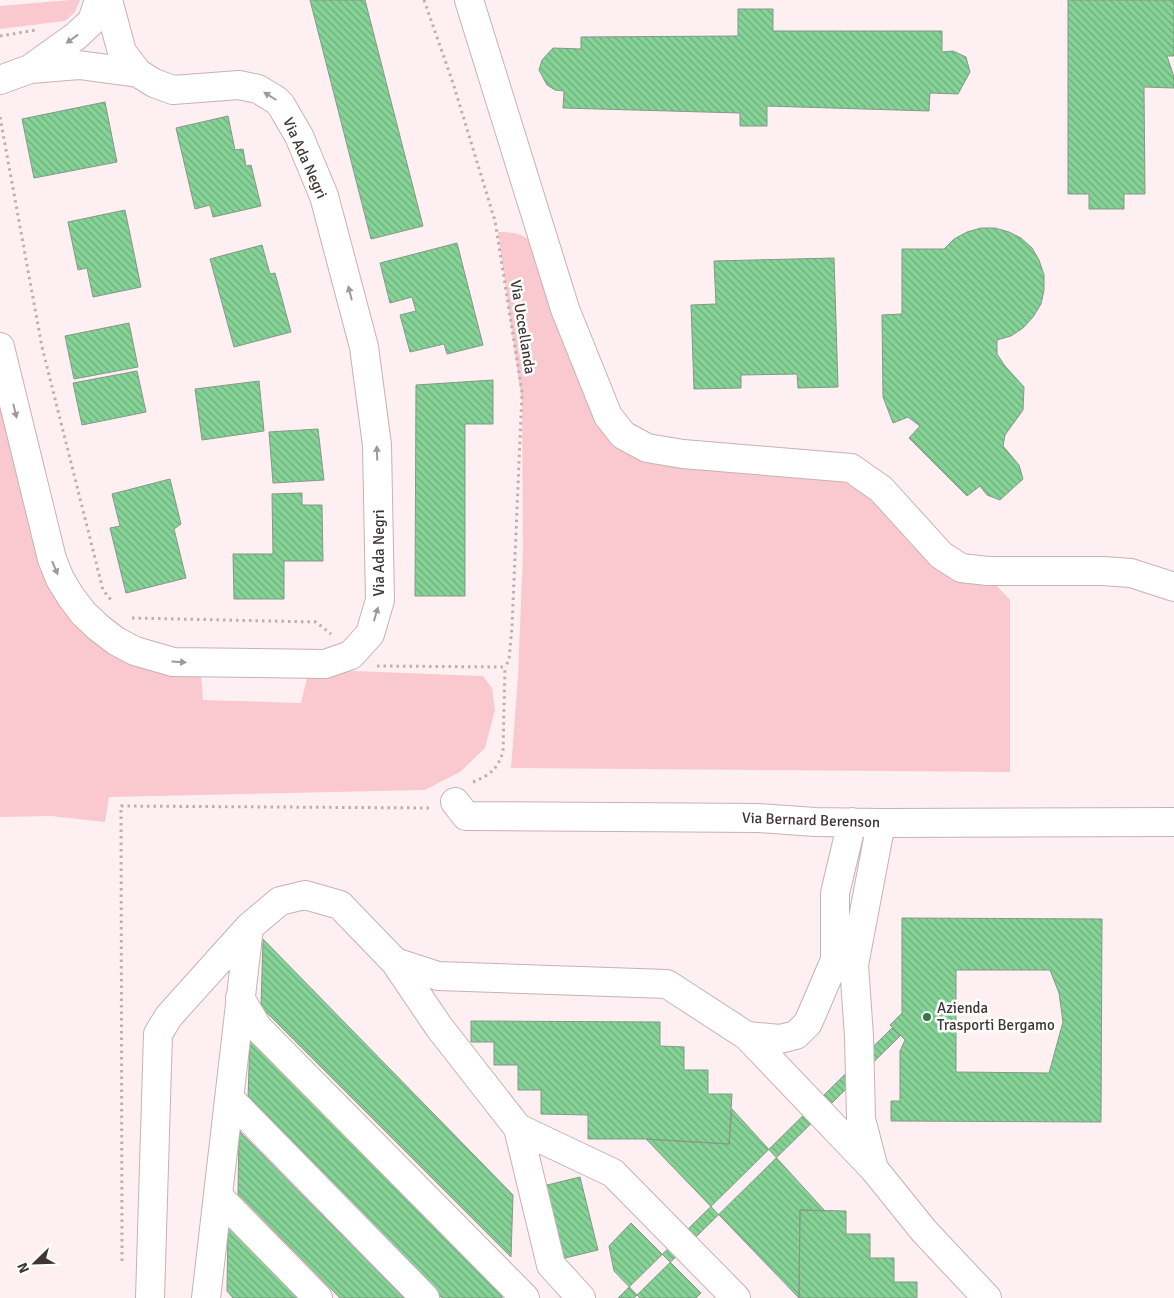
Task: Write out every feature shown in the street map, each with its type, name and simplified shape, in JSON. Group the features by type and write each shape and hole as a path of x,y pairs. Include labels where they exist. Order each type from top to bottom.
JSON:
{"street":[{"name":"Via Ada Negri","path":"30,69 82,31 92,21 99,0"},
{"name":"Via Ada Negri","path":"0,346 52,559 60,579 71,597 84,614 99,628 116,641 135,651 173,662 325,664 351,655 370,634 380,600 377,445 364,347 324,196 299,136 276,100 258,89 239,85 172,90 154,83 138,73 122,52 108,0"},
{"path":"469,0 565,309 608,416 623,435 647,448 683,454 850,468 881,489 940,555 961,568 988,571 1102,571 1131,573 1174,587"},
{"name":"Via Ada Negri","path":"0,80 30,69 79,65 138,73"},
{"name":"Via Bernard Berenson","path":"454,802 466,816 758,818 881,823 1174,822"},
{"path":"747,1036 780,1039 796,1035 808,1023 835,960 835,893 852,822"},
{"path":"874,1169 861,1119 859,1036 854,965 881,823"},
{"path":"150,1298 158,1034 169,1016 249,927 280,901 305,895 340,905 395,962 439,1027 518,1128 551,1265 581,1298"},
{"path":"209,1296 218,1196 249,927"},
{"path":"395,962 438,976 667,984 747,1036 874,1169 924,1231 987,1298"},
{"path":"240,998 258,1028 525,1298"},
{"path":"229,1098 425,1298"},
{"path":"518,1128 613,1173 736,1298"},
{"path":"218,1196 318,1298"}],"path":[{"name":"Via Uccellanda","path":"351,655 363,666 505,667 509,660 522,392 495,220 454,83 424,0"},
{"path":"0,117 42,348 103,590 115,604"},
{"path":"127,618 316,622 341,643 351,655"}],"shaded area":[{"path":"80,0 75,12 65,21 0,29 0,6"},
{"path":"498,232 517,234 525,237 533,244 606,435 624,453 650,462 828,474 853,483 888,516 907,540 931,564 955,580 996,585 1010,600 1010,772 511,768 518,677 523,552 522,403"},
{"path":"0,379 66,608 201,673 203,700 301,703 308,674 354,671 483,676 492,688 495,710 485,748 460,772 425,790 109,797 105,822 51,816 0,817"}],"building":[{"path":"310,0 365,0 423,226 371,239"},
{"path":"1068,0 1174,0 1174,56 1167,56 1174,77 1174,88 1144,87 1145,194 1124,194 1124,209 1089,209 1089,194 1068,194"},
{"path":"738,9 773,9 773,31 942,31 942,52 953,51 966,57 970,72 958,94 930,93 929,111 767,106 767,126 740,126 740,113 563,108 564,91 555,90 547,85 539,70 542,60 553,48 581,49 581,37 738,36"},
{"path":"105,102 117,162 34,178 22,119"},
{"path":"228,116 235,150 243,149 246,166 251,165 261,206 213,217 210,205 195,209 176,128"},
{"path":"125,210 141,287 93,297 87,268 78,270 68,222"},
{"path":"981,228 995,228 1021,238 1032,248 1039,260 1044,275 1044,290 1041,304 1033,317 1023,328 1011,336 997,340 997,354 1024,387 1023,410 1005,435 1003,446 1019,465 1023,479 1000,500 987,495 980,486 967,496 909,438 920,426 908,417 893,423 883,397 882,315 902,314 902,249 944,249 954,239 967,232"},
{"path":"457,243 483,345 447,354 444,344 410,352 400,315 416,311 412,297 390,303 380,263"},
{"path":"262,245 270,274 275,273 291,332 234,347 210,259"},
{"path":"834,258 838,387 798,388 797,374 741,375 741,388 694,389 691,305 716,304 714,261"},
{"path":"129,323 138,367 74,379 65,336"},
{"path":"137,371 146,412 82,425 73,383"},
{"path":"493,380 493,424 465,424 465,596 415,596 416,385"},
{"path":"259,381 264,431 202,440 195,389"},
{"path":"318,429 324,480 273,483 269,432"},
{"path":"170,479 181,524 174,529 186,578 126,593 110,528 120,526 112,494"},
{"path":"302,493 302,505 322,505 323,561 284,561 284,599 234,599 233,554 273,554 272,494"},
{"name":"Azienda Trasporti Bergamo","path":"902,918 1102,919 1101,1122 891,1121 891,1101 900,1101 900,1051 905,1040 890,1025 902,1013","holes":["956,970 1050,970 1059,993 1063,1022 1049,1073 956,1072"]},
{"path":"263,939 513,1195 511,1257 261,1007"},
{"path":"471,1021 660,1022 660,1046 684,1047 684,1070 708,1070 708,1094 732,1094 729,1144 646,1139 588,1139 588,1115 541,1114 541,1090 518,1090 518,1065 494,1065 494,1042 471,1042"},
{"path":"892,1028 900,1036 634,1298 618,1298"},
{"path":"250,1036 502,1295 502,1298 442,1298 248,1099"},
{"path":"732,1109 825,1211 800,1210 799,1298 646,1139 729,1144"},
{"path":"239,1131 404,1298 340,1298 238,1194"},
{"path":"580,1177 598,1250 557,1260 539,1187"},
{"path":"800,1210 846,1211 846,1234 870,1234 870,1258 894,1258 894,1282 917,1282 917,1298 799,1298"},
{"path":"631,1223 701,1293 696,1298 640,1298 614,1271 609,1246"},
{"path":"228,1226 299,1298 233,1298 227,1291"}],"place":[{"name":"Azienda Trasporti Bergamo","path":"927,1017"}]}
